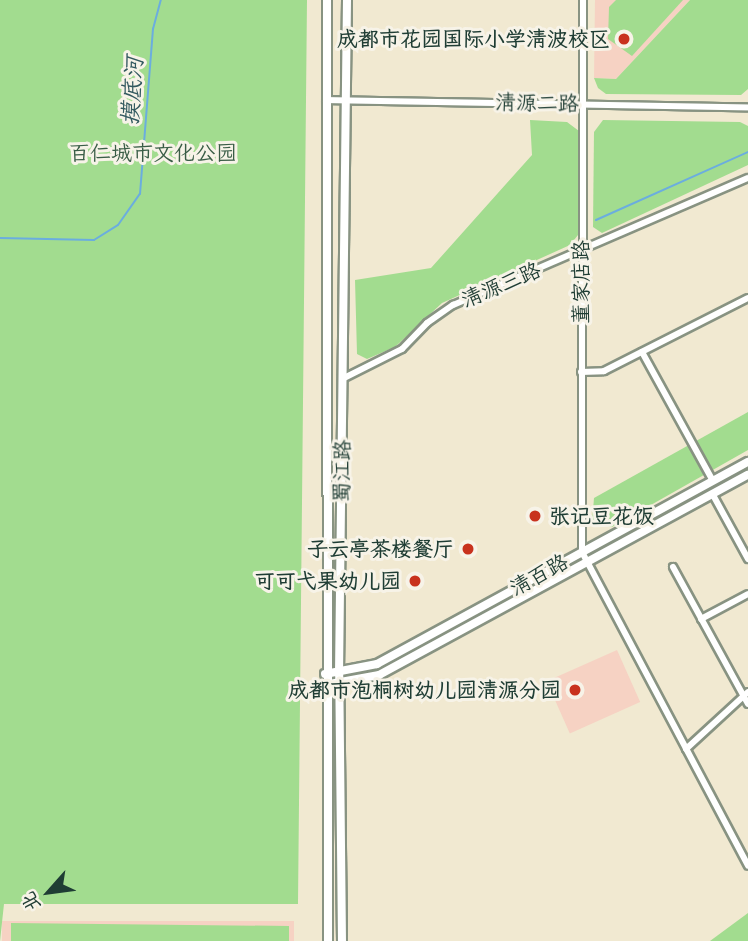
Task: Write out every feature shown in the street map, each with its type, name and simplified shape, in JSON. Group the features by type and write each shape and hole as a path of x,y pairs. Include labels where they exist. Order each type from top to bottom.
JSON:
{"street":[{"name":"蜀江路","path":"327,0 324,685 328,941"},
{"name":"蜀江路","path":"342,941 339,674 347,0"},
{"name":"董家店路","path":"583,0 582,552 748,866"},
{"name":"清源二路","path":"326,100 748,107"},
{"name":"清源三路","path":"344,378 402,349 427,323 453,305 748,178"},
{"path":"581,372 604,371 748,298"},
{"path":"642,352 713,481"},
{"name":"清百路","path":"325,674 339,674 377,664 748,462"},
{"name":"清百路","path":"324,685 339,685 379,675 748,475"},
{"path":"713,495 748,559"},
{"path":"673,567 746,694 748,704"},
{"path":"701,619 748,594"},
{"path":"686,749 746,694"}],"shaded area":[{"name":"成都市花园国际小学清波校区","path":"595,0 690,0 616,79 594,78"},
{"path":"617,650 640,702 570,733 547,681"},
{"path":"2,921 294,921 294,941 2,941"}],"green space":[{"name":"百仁城市文化公园","path":"0,0 307,0 298,904 4,904 0,941"},
{"path":"616,0 683,0 632,56 608,39 609,7"},
{"path":"690,0 748,0 748,89 741,95 606,94 598,88 594,78 616,79"},
{"path":"530,120 567,122 579,131 578,235 570,245 442,303 395,347 367,359 357,354 355,280 431,268 532,155"},
{"path":"603,120 740,122 748,126 748,165 602,233 593,227 594,132"},
{"path":"748,412 748,450 612,527 592,523 594,498"},
{"path":"748,913 748,941 710,941"},
{"path":"11,923 289,926 289,941 11,941"}],"waterway":[{"name":"摸底河","path":"0,238 94,240 118,225 140,194 153,29 161,0"},
{"path":"596,220 748,152"}],"place":[{"name":"成都市花园国际小学清波校区","path":"624,39"},
{"name":"张记豆花饭","path":"535,516"},
{"name":"子云亭茶楼餐厅","path":"468,549"},
{"name":"可可弋果幼儿园","path":"415,581"},
{"name":"成都市泡桐树幼儿园清源分园","path":"575,690"}]}
